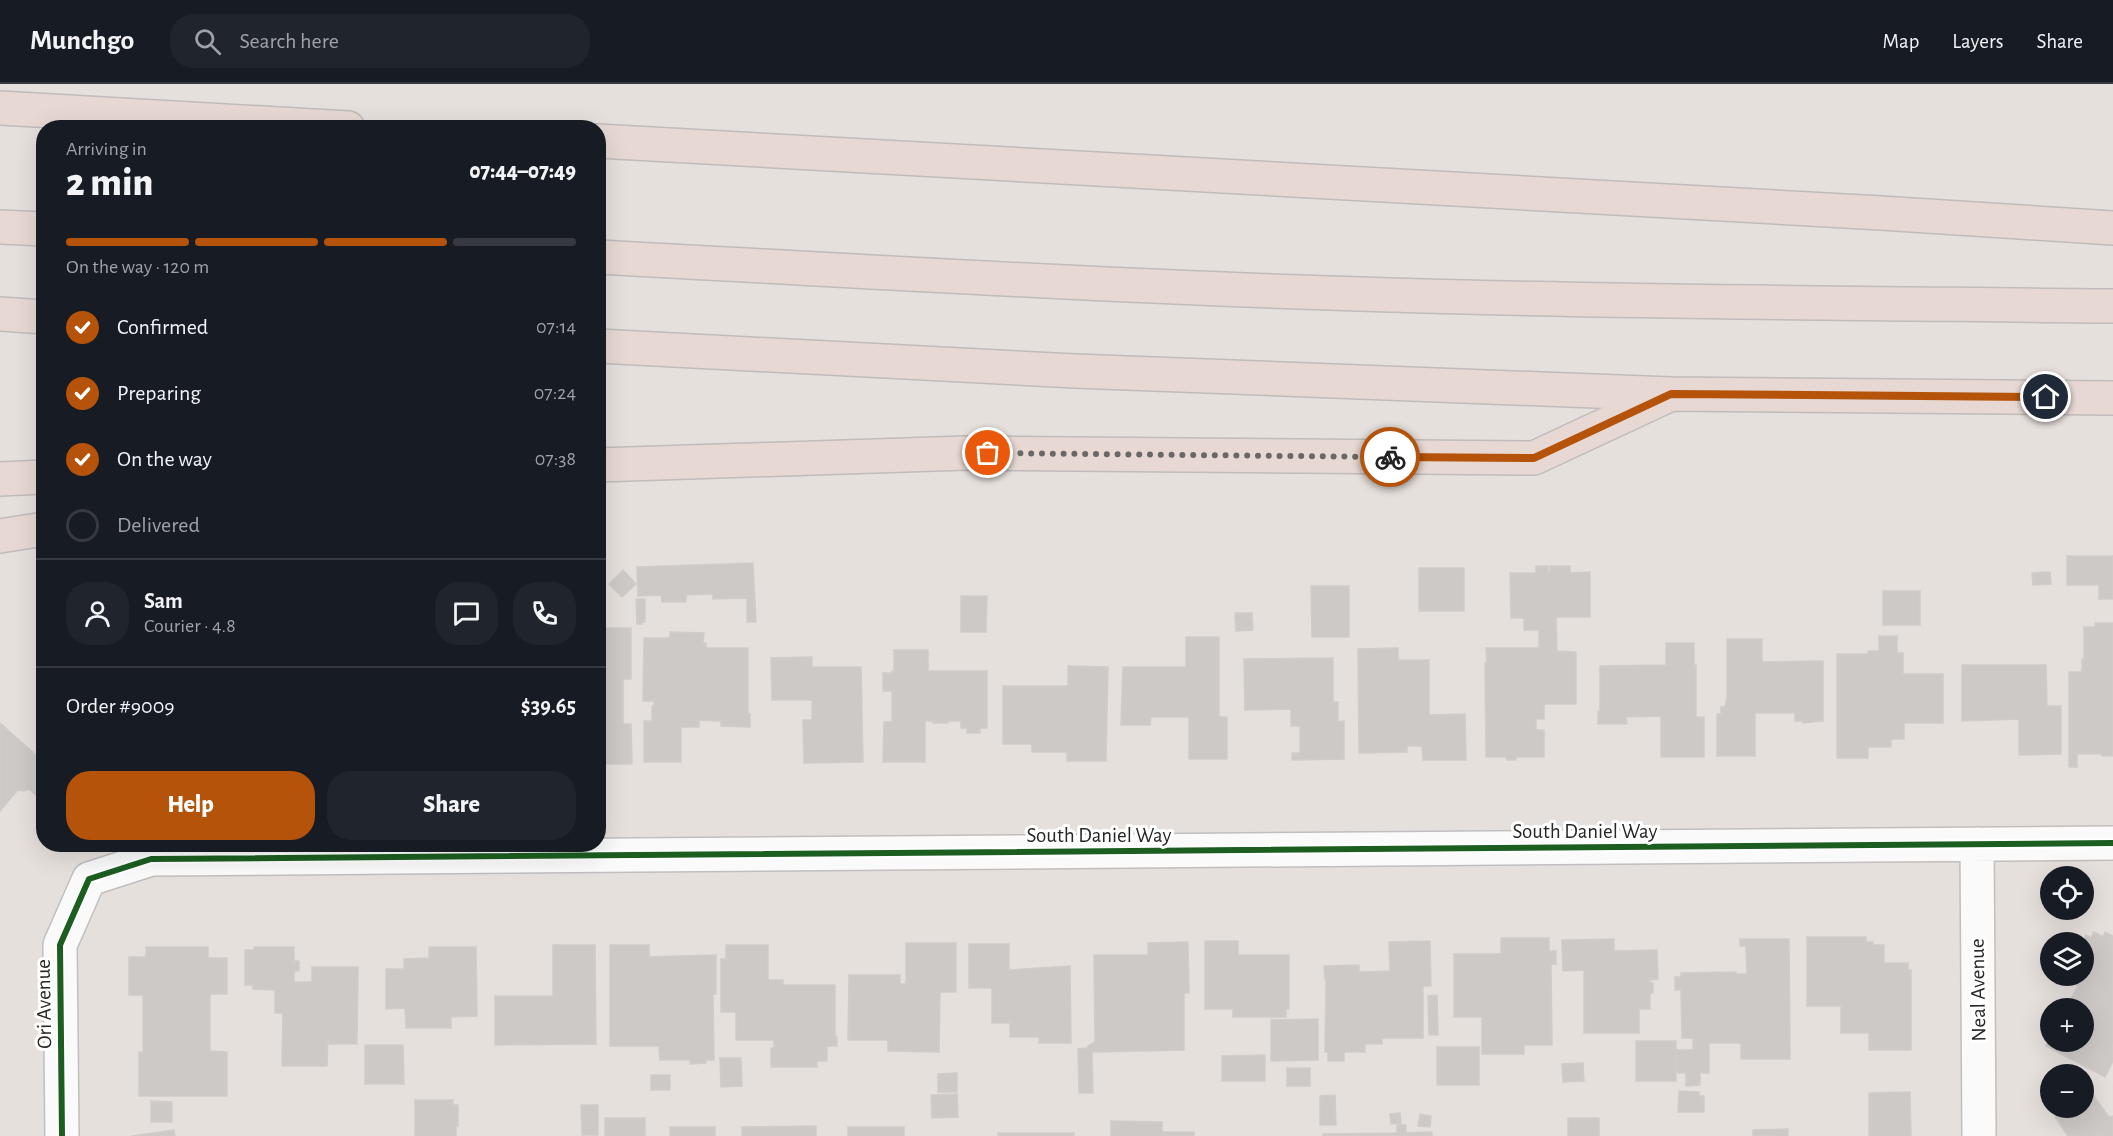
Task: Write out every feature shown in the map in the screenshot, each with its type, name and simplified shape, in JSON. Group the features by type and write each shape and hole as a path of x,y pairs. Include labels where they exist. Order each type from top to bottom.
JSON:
{"highway":[{"path":"0,108 209,120"},
{"path":"606,141 2113,228"},
{"path":"0,227 36,229"},
{"path":"606,257 1328,293 1575,299 2113,306"},
{"path":"0,314 36,316"},
{"path":"606,346 1087,371 1671,394 2113,398"},
{"path":"606,465 965,453 1534,458 1671,394"},
{"path":"0,479 36,477"},
{"path":"0,536 36,530"}],"street":[{"name":"South Daniel Way","path":"89,879 151,860 2113,843"},
{"name":"Neal Avenue","path":"1977,844 1979,1136"},
{"name":"Ori Avenue","path":"62,1136 60,945 89,879"}],"building":[{"path":"2067,556 2113,556 2113,599 2099,599 2099,585 2067,585"},
{"path":"753,563 756,622 747,622 747,598 713,599 713,594 686,595 686,602 662,602 661,595 638,596 637,567"},
{"path":"1536,566 1548,566 1548,572 1550,572 1550,566 1570,566 1570,573 1590,572 1590,617 1556,617 1557,651 1576,652 1576,704 1544,704 1544,719 1536,719 1536,730 1544,730 1544,757 1516,757 1516,760 1507,760 1506,757 1486,757 1486,648 1539,648 1539,630 1524,630 1524,618 1511,618 1510,573 1536,573"},
{"path":"1419,568 1464,568 1464,611 1419,611"},
{"path":"623,570 636,584 622,597 609,584"},
{"path":"2050,572 2051,584 2033,585 2032,573"},
{"path":"1311,586 1349,586 1349,637 1312,637"},
{"path":"1883,591 1920,591 1920,625 1883,625"},
{"path":"961,596 987,596 986,632 961,632"},
{"path":"636,599 645,599 645,622 642,624 637,624"},
{"path":"1235,613 1252,613 1253,630 1236,631"},
{"path":"2095,623 2113,623 2113,754 2102,756 2102,754 2077,754 2077,767 2069,767 2069,672 2082,672 2084,627 2095,627"},
{"path":"606,628 631,628 631,679 623,679 623,724 631,724 632,764 606,764"},
{"path":"670,632 704,633 703,643 706,643 706,648 748,648 750,727 721,726 721,721 699,720 699,727 681,727 681,762 644,762 644,721 652,721 654,701 643,701 644,638 670,638"},
{"path":"1879,636 1897,636 1897,653 1903,653 1903,674 1943,674 1943,723 1904,723 1904,739 1891,739 1891,747 1868,747 1868,758 1837,758 1837,654 1868,654 1868,651 1879,651"},
{"path":"1186,637 1219,637 1219,717 1227,717 1227,759 1189,759 1189,717 1151,717 1150,725 1121,725 1123,667 1186,667"},
{"path":"1727,639 1762,639 1762,662 1823,661 1823,721 1803,723 1803,721 1795,721 1795,713 1755,713 1755,756 1717,756 1717,714 1721,714 1721,707 1725,707 1727,698"},
{"path":"1666,643 1694,643 1696,717 1704,717 1704,757 1661,757 1661,716 1626,717 1627,724 1598,724 1600,666 1666,665"},
{"path":"1398,648 1398,660 1429,660 1429,715 1465,714 1466,760 1423,760 1422,746 1407,746 1407,752 1359,753 1358,649"},
{"path":"894,650 928,650 928,671 987,671 987,728 980,728 980,733 967,733 967,728 961,728 961,721 933,723 933,721 925,721 925,762 883,762 884,722 892,722 892,691 883,691 883,673 894,671"},
{"path":"812,657 812,667 861,667 863,762 804,763 803,720 812,720 812,700 772,700 771,658"},
{"path":"1333,658 1333,702 1338,702 1338,722 1344,721 1344,759 1292,760 1292,753 1300,753 1300,726 1291,726 1291,709 1245,710 1244,659"},
{"path":"1962,665 2046,665 2047,706 2061,706 2061,754 2019,755 2019,719 1962,721"},
{"path":"1068,666 1108,667 1106,761 1067,761 1067,752 1032,752 1032,744 1003,744 1003,686 1068,686"},
{"path":"0,723 36,755 36,795 29,789 18,790 0,811"},
{"path":"2094,932 2103,937 2105,932 2113,936 2113,1061 2105,1077 2094,1071 2094,1064 2080,1064 2057,1052 2094,1052 2094,998 2070,998 2078,986 2094,986"},
{"path":"1807,937 1866,937 1866,942 1873,942 1873,945 1884,945 1884,963 1908,963 1908,970 1911,970 1911,1050 1869,1050 1869,1033 1841,1033 1841,1006 1807,1006"},
{"path":"1501,938 1549,938 1549,951 1556,951 1556,964 1551,964 1552,1045 1524,1045 1524,1054 1482,1054 1482,1017 1454,1017 1454,954 1501,954"},
{"path":"1614,939 1614,951 1657,950 1658,979 1650,980 1650,983 1653,983 1653,993 1650,993 1650,1009 1639,1009 1639,1033 1584,1033 1584,970 1563,971 1562,940"},
{"path":"1740,939 1789,939 1790,1059 1741,1059 1741,1043 1709,1043 1709,1073 1700,1073 1700,1085 1686,1086 1686,1073 1676,1073 1676,1050 1693,1050 1693,1038 1682,1038 1681,990 1675,990 1675,977 1681,977 1681,973 1736,972 1736,974 1747,974 1746,946 1740,946"},
{"path":"1205,941 1238,941 1238,955 1289,955 1289,1009 1286,1009 1286,1017 1233,1017 1233,1009 1205,1009"},
{"path":"1430,941 1431,986 1423,986 1423,1038 1382,1038 1382,1044 1365,1044 1365,1052 1344,1052 1344,1061 1328,1061 1328,1052 1325,1052 1326,979 1324,966 1359,965 1359,972 1390,971 1389,942"},
{"path":"1188,942 1189,993 1184,993 1184,1050 1092,1052 1093,1093 1079,1093 1078,1049 1088,1048 1095,1042 1094,955 1148,955 1148,943"},
{"path":"906,943 956,943 956,992 940,992 939,1052 888,1051 888,1040 848,1040 849,975 900,975 900,984 906,984"},
{"path":"969,944 1009,944 1009,970 1070,966 1071,1043 1039,1043 1039,1037 1010,1037 1010,1023 992,1023 992,988 969,988"},
{"path":"553,945 595,945 596,1044 495,1045 495,996 553,996"},
{"path":"610,945 649,945 649,957 716,955 716,994 713,994 714,1060 690,1064 690,1060 660,1060 659,1046 610,1046"},
{"path":"726,945 768,945 768,980 783,980 783,985 835,985 837,1046 827,1046 827,1061 817,1061 817,1067 771,1067 771,1048 774,1048 774,1040 736,1040 736,1012 721,1012 721,959 726,959"},
{"path":"146,947 208,947 208,958 227,958 227,994 210,994 210,1051 227,1052 227,1096 139,1096 139,1052 143,1052 143,995 129,995 129,957 146,957"},
{"path":"254,947 294,947 294,961 299,961 299,971 294,971 294,982 312,982 312,967 358,967 357,1044 329,1044 328,1037 327,1066 282,1066 283,1013 275,1013 275,990 253,989 253,985 245,985 245,950 254,950"},
{"path":"429,947 476,947 477,1016 451,1017 451,1028 406,1028 405,1008 386,1009 386,969 404,969 404,959 429,958"},
{"path":"1437,995 1438,1035 1429,1035 1428,996"},
{"path":"1318,1019 1318,1060 1271,1061 1271,1020"},
{"path":"1636,1041 1676,1041 1676,1081 1636,1081"},
{"path":"365,1045 403,1045 404,1084 365,1084"},
{"path":"1437,1047 1479,1047 1479,1085 1437,1085"},
{"path":"1265,1055 1265,1081 1222,1081 1222,1056"},
{"path":"720,1058 741,1058 742,1086 721,1087"},
{"path":"1583,1063 1584,1081 1563,1082 1562,1064"},
{"path":"1287,1068 1310,1068 1310,1086 1287,1086"},
{"path":"957,1073 957,1092 938,1092 938,1074"},
{"path":"651,1075 670,1075 670,1090 651,1090"},
{"path":"1679,1091 1699,1092 1699,1096 1704,1096 1704,1112 1678,1112"},
{"path":"1910,1092 1911,1136 1869,1136 1869,1093"},
{"path":"957,1094 958,1117 932,1118 931,1095"},
{"path":"1335,1095 1336,1125 1320,1125 1320,1096"},
{"path":"2094,1096 2109,1117 2113,1116 2113,1136 2068,1136 2056,1118 2094,1118"},
{"path":"415,1100 453,1100 453,1105 458,1105 456,1136 415,1136"},
{"path":"151,1101 172,1102 172,1122 151,1122"},
{"path":"581,1105 598,1105 598,1135 582,1135"},
{"path":"1400,1113 1401,1123 1391,1124 1390,1114"},
{"path":"1420,1114 1431,1116 1430,1127 1418,1126"},
{"path":"605,1118 645,1118 645,1136 605,1136"},
{"path":"1568,1118 1599,1118 1599,1136 1568,1136"},
{"path":"1111,1121 1162,1122 1162,1132 1194,1132 1194,1136 1111,1136"},
{"path":"1397,1125 1406,1125 1406,1133 1432,1132 1432,1136 1323,1136 1323,1134 1397,1133"},
{"path":"816,1126 816,1136 742,1136 742,1127"},
{"path":"670,1127 715,1127 715,1136 670,1136"},
{"path":"848,1127 904,1127 904,1136 848,1136"},
{"path":"1788,1129 1788,1136 1753,1136 1753,1130"},
{"path":"174,1130 175,1136 132,1136"},
{"path":"998,1133 1074,1133 1074,1136 998,1136"}],"cycle path":[{"path":"62,1136 60,945 89,879 151,859 2113,843"}],"way so far":[{"path":"988,453 1390,457"}],"route":[{"path":"1390,457 1534,458 1671,394 2046,397"}]}
